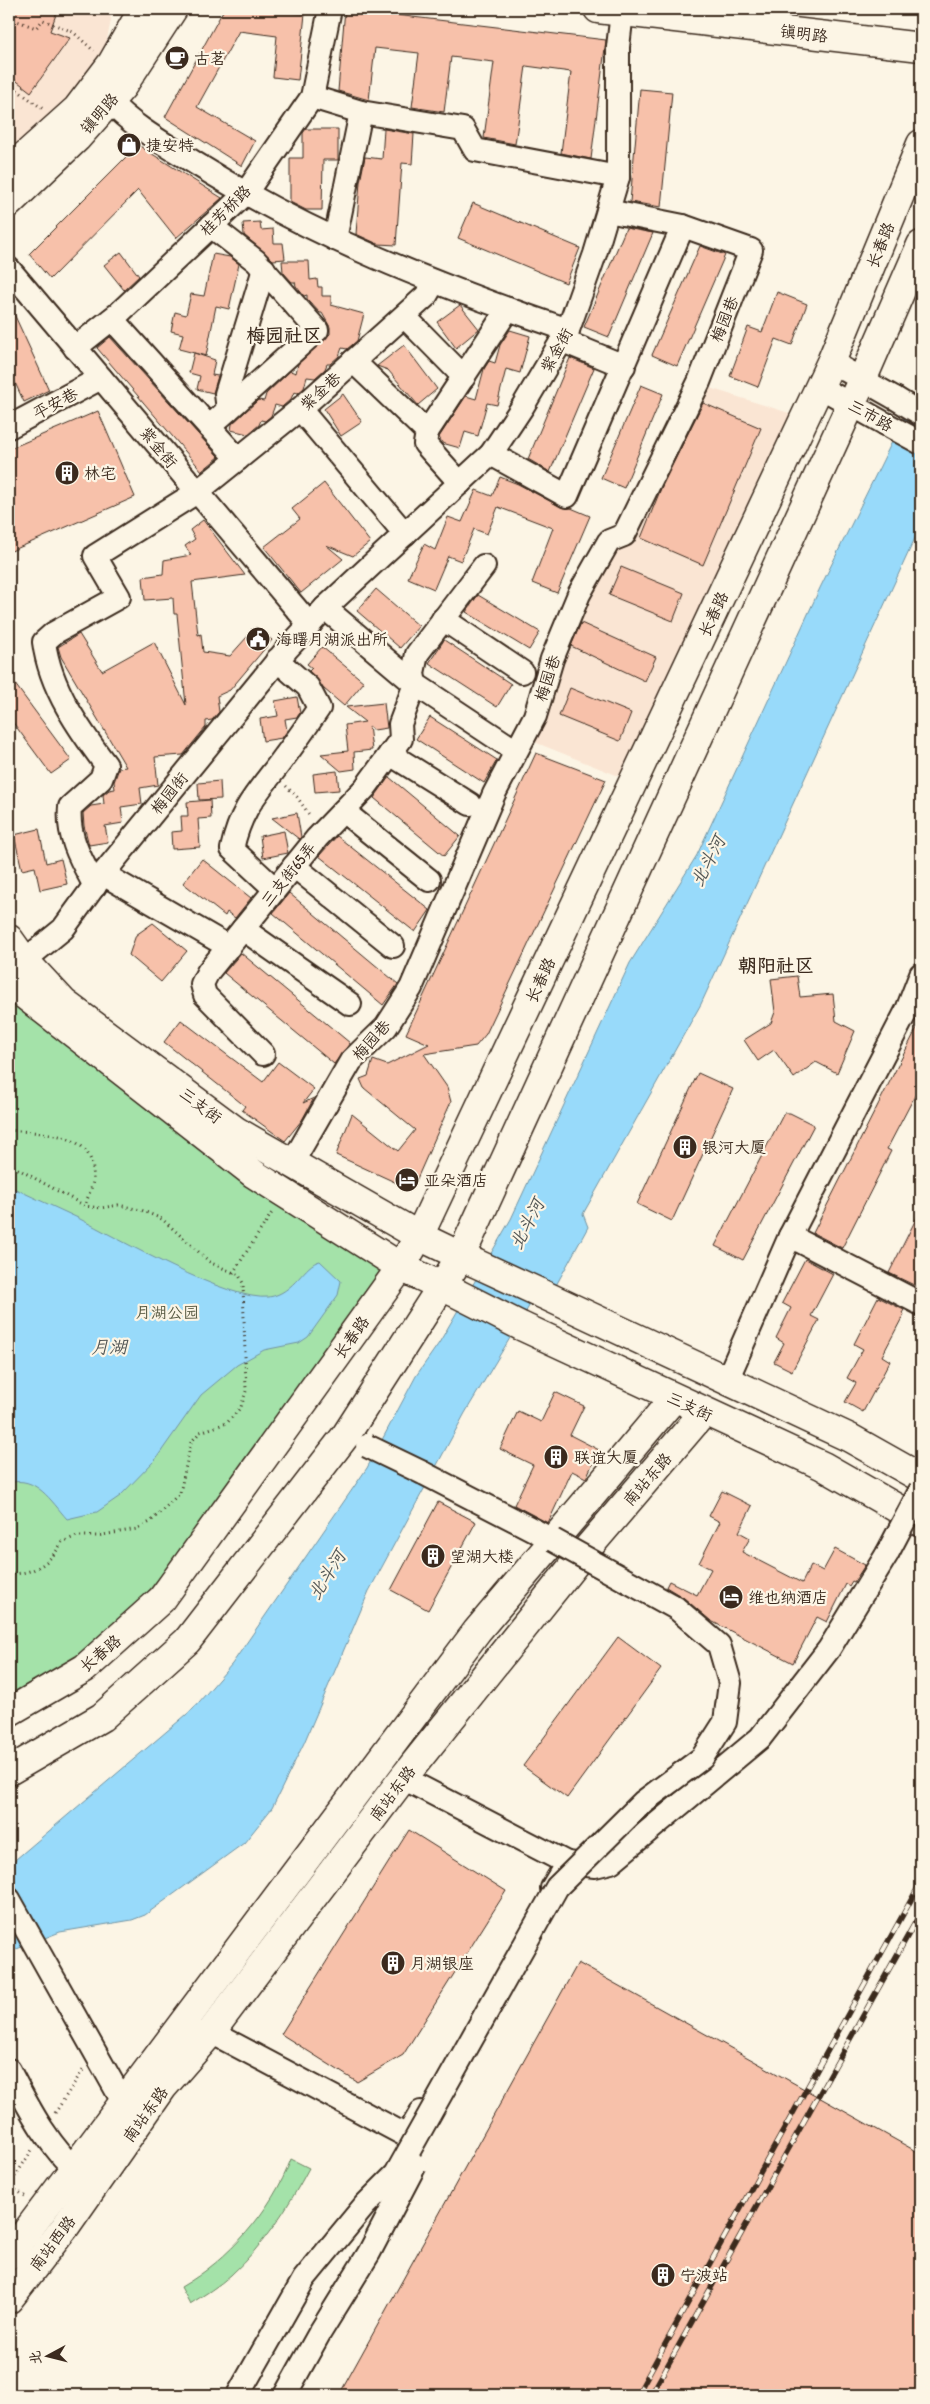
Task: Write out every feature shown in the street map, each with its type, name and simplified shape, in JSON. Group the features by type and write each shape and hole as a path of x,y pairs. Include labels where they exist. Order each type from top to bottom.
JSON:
{"main road":[{"path":"108,55 121,9"},
{"name":"镇明路","path":"9,170 77,109 108,55 143,9"},
{"name":"镇明路","path":"9,203 77,138 122,87 173,9"},
{"name":"镇明路","path":"610,10 921,47"},
{"name":"长春路","path":"9,1712 85,1668 162,1598 401,1267 419,1236 832,362 921,144"},
{"path":"9,1771 102,1717 187,1641 356,1440 449,1290 467,1259 921,245"},
{"name":"三支街","path":"14,957 64,1003 236,1132 419,1236 467,1259"},
{"name":"三支街","path":"9,983 254,1174 401,1267 674,1398 823,1466 921,1522"},
{"path":"467,1259 850,1438 921,1478"},
{"name":"南站东路","path":"94,2186 130,2114 477,1631 674,1398"},
{"name":"南站东路","path":"74,2169 130,2114 163,2087 211,2032 403,1778 581,1556 704,1412"},
{"name":"南站西路","path":"9,2255 74,2169"},
{"name":"南站西路","path":"9,2299 94,2186"}],"street":[{"name":"桂芳桥路","path":"75,348 112,319 245,194 312,97 330,9"},
{"name":"紫金街","path":"325,608 491,454 566,336 596,254 618,177 618,47 610,10"},
{"path":"312,97 361,112 463,129 475,150 618,177"},
{"path":"109,101 126,119 245,194 366,255 508,309 624,366"},
{"path":"336,239 361,112"},
{"path":"491,454 567,496 683,226 608,211"},
{"path":"209,427 317,330 264,269 211,226"},
{"name":"梅园巷","path":"292,1163 351,1061 386,1027 411,988 494,794 535,716 552,659 579,594 609,541 624,535 699,382 751,250 683,226"},
{"name":"紫金街","path":"9,269 310,625"},
{"path":"228,410 226,394 264,269"},
{"name":"紫金巷","path":"99,880 76,850 69,824 70,807 101,778 106,765 70,712 46,663 44,642 54,633 119,597 95,556 197,492 300,409 426,296 434,282"},
{"path":"460,483 425,444 427,432 508,309"},
{"path":"404,316 464,377"},
{"path":"112,319 238,459"},
{"path":"353,361 427,432"},
{"name":"三市路","path":"832,362 863,378 921,414"},
{"name":"平安巷","path":"9,427 101,378"},
{"name":"三市路","path":"820,387 921,443"},
{"path":"300,409 405,534"},
{"name":"三支街65弄","path":"263,1054 204,995 202,984 208,972 321,833 366,788 401,739 400,724 415,684 414,673 417,654 484,566"},
{"path":"325,608 415,684 516,751"},
{"name":"梅园街","path":"14,957 63,929 99,880 277,660 325,608"},
{"path":"442,619 522,672"},
{"path":"276,889 232,849 236,829 251,798 272,773 319,708 308,687 277,660"},
{"path":"390,754 470,804"},
{"path":"343,811 429,880"},
{"path":"294,866 393,946"},
{"path":"99,880 229,947"},
{"path":"243,929 350,1004"},
{"path":"727,1380 790,1236 915,1008 921,974"},
{"path":"790,1236 921,1304"},
{"path":"238,2395 304,2279 365,2205 396,2174 558,1887 643,1802 702,1758 725,1722 730,1683 719,1645 676,1608 554,1540 356,1440"},
{"path":"403,1778 567,1863 595,1866 611,1862 760,1738 829,1649 887,1554 921,1489"},
{"path":"285,2395 319,2334 369,2253 514,1982 591,1853"},
{"path":"211,2032 407,2136 567,1863"},
{"path":"9,1899 130,2114"},
{"path":"9,2070 36,2122 55,2150 94,2186"}],"path":[{"path":"9,18 36,28 42,20 72,32 108,55"},
{"path":"9,84 47,113"},
{"path":"272,773 297,797 321,833"},
{"path":"9,1130 60,1136 74,1140 84,1147 90,1161 93,1180 85,1206"},
{"path":"9,1164 85,1206 101,1208 118,1205 141,1210 162,1219 211,1263 239,1275 243,1283 247,1363 246,1391 241,1406 227,1423 200,1432 191,1442 180,1493 150,1522 137,1529 97,1536 77,1536 62,1542 55,1554 38,1568 28,1572 9,1574"},
{"path":"233,1273 275,1207"}],"shaded area":[{"path":"9,9 109,9 111,20 103,59 52,119 9,156"},
{"path":"694,383 792,414 621,777 532,741 572,618"}],"green space":[{"name":"月湖公园","path":"9,998 388,1273 283,1421 143,1598 74,1661 9,1701"},
{"path":"291,2159 309,2168 293,2197 274,2225 243,2264 216,2287 190,2304 181,2287 215,2263 246,2232 272,2197"}],"water":[{"name":"北斗河","path":"921,383 921,525 701,1004 583,1214 588,1227 554,1289 543,1283 465,1413 369,1591 304,1743 272,1808 244,1843 145,1915 132,1920 60,1932 9,1952 9,1865 193,1709 232,1664 367,1468 416,1376 439,1343 511,1219 630,963 697,855 820,588"},
{"name":"月湖","path":"9,1186 78,1218 173,1267 228,1290 251,1296 269,1297 286,1290 309,1267 320,1261 341,1281 338,1295 308,1337 299,1343 264,1350 237,1365 201,1395 155,1460 120,1496 97,1512 67,1519 49,1498 35,1486 19,1482 9,1483"}],"building":[{"path":"9,9 58,9 50,31 70,38 31,92 9,75"},
{"path":"224,9 262,9 305,14 298,80 273,77 277,36 239,31 197,107 255,141 242,166 165,117"},
{"path":"345,9 606,40 591,159 561,153 571,72 526,66 515,144 484,138 494,62 451,57 444,112 412,107 419,53 375,48 369,100 338,91"},
{"path":"640,89 672,92 661,207 630,202"},
{"path":"306,129 338,129 338,160 323,160 322,210 306,210 290,202 290,158 303,158 303,133"},
{"path":"384,129 414,134 412,164 402,163 396,245 378,244 356,234 360,182 365,157 382,159"},
{"path":"138,145 222,198 176,238 138,190 50,279 29,254"},
{"path":"473,203 580,248 566,283 458,238"},
{"path":"260,222 261,230 273,229 274,243 283,243 285,259 273,260 244,235 243,223"},
{"path":"626,228 653,233 609,337 584,327"},
{"path":"700,246 725,255 677,366 652,355"},
{"path":"121,252 139,276 124,290 104,265"},
{"path":"213,254 230,257 239,264 229,309 216,306 206,356 179,349 183,334 171,331 175,312 186,315 191,294 204,296"},
{"path":"282,261 309,261 310,280 317,279 318,287 322,287 322,296 331,296 331,305 364,314 357,341 347,349 342,348 339,356 330,364 327,364 325,369 315,378 307,377 304,388 298,393 294,392 291,399 282,407 275,405 271,416 265,421 261,420 259,425 248,434 231,430 232,424 258,400 264,401 266,394 290,371 296,373 298,364 330,334 330,327 322,313 307,299 307,295 304,296 295,282 292,282 283,272"},
{"path":"777,292 807,304 792,345 776,339 758,387 730,376 748,327 762,332"},
{"path":"9,303 49,390 24,402 9,370"},
{"path":"460,305 479,329 456,348 437,322"},
{"path":"510,330 530,336 520,373 506,369 497,405 487,403 478,436 465,432 460,448 442,443 439,437 466,396 476,399 484,369 489,361 495,363 500,345"},
{"path":"110,337 219,457 202,471 97,348"},
{"path":"404,345 437,389 418,405 388,370 377,366"},
{"path":"194,353 215,360 212,375 218,376 213,393 197,389 200,376 189,373"},
{"path":"570,358 594,368 550,472 528,459"},
{"path":"641,385 663,394 624,488 601,478"},
{"path":"343,394 362,422 341,436 324,409"},
{"path":"703,403 761,428 703,565 641,538 662,486"},
{"name":"林宅","path":"98,411 135,497 9,552 9,449"},
{"path":"500,477 518,484 561,507 571,508 590,516 557,593 532,583 553,528 498,507 487,534 474,529 461,561 448,556 434,589 408,578 424,544 435,550 448,517 462,522 476,490 492,496"},
{"path":"324,483 370,542 353,556 326,545 343,559 301,593 264,547 300,519 292,509"},
{"path":"203,520 245,575 192,582 198,635 201,634 203,652 230,656 256,627 272,640 230,690 217,696 219,712 212,720 206,721 206,727 183,755 155,757 158,785 140,788 142,804 121,807 123,823 105,826 108,842 89,845 83,813 91,806 104,804 103,795 109,790 115,789 114,782 119,768 126,767 61,657 58,647 79,634 102,671 154,642 186,705 177,614 174,614 173,598 145,600 143,577 163,574 164,560 191,555 185,546 195,539 190,530"},
{"path":"621,567 684,593 673,621 609,595"},
{"path":"376,589 419,626 400,648 357,611"},
{"path":"478,595 540,632 529,650 466,612"},
{"path":"581,623 656,657 645,681 571,646"},
{"path":"444,640 511,684 497,707 429,663"},
{"path":"322,647 364,682 344,706 324,689 309,671 312,668 307,664"},
{"path":"9,676 71,760 51,774 9,717"},
{"path":"570,688 631,713 620,741 559,716"},
{"path":"297,697 300,713 297,717 285,719 287,731 282,738 263,741 260,719 278,716 275,701"},
{"path":"384,703 387,728 374,730 369,726 372,750 354,752 355,769 341,771 321,754 348,751 345,725 365,722 346,707"},
{"path":"430,717 497,760 484,783 416,739"},
{"path":"536,753 606,780 486,1034 476,1046 424,1054 447,1087 451,1102 412,1190 336,1155 352,1114 398,1151 415,1130 364,1088 360,1079 368,1076 373,1060 387,1065 429,1044 406,1034"},
{"path":"337,771 339,790 315,792 313,774"},
{"path":"389,777 460,836 444,856 374,798"},
{"path":"220,781 221,799 199,800 198,783"},
{"path":"210,800 211,818 198,819 200,847 172,849 171,832 182,831 181,816 188,816 187,802"},
{"path":"297,813 301,837 299,839 272,818"},
{"path":"39,829 46,863 61,859 67,884 40,890 35,867 22,870 14,835"},
{"path":"284,831 288,853 263,858 260,836"},
{"path":"337,836 430,910 415,932 319,856"},
{"path":"202,859 251,898 235,918 227,912 225,916 183,883"},
{"path":"289,893 398,984 383,1005 273,913"},
{"path":"153,923 187,951 161,982 129,955 136,935"},
{"path":"241,953 350,1043 334,1064 224,973"},
{"path":"797,976 800,997 833,994 836,1021 855,1031 837,1073 816,1062 794,1078 774,1050 758,1061 744,1040 771,1023 775,1012 771,979"},
{"path":"181,1020 263,1082 278,1062 314,1089 303,1103 314,1098 302,1120 285,1141 242,1110 245,1106 164,1042"},
{"path":"921,1020 921,1084 887,1149 891,1151 842,1248 813,1233"},
{"name":"银河大厦","path":"698,1073 733,1089 672,1221 637,1204"},
{"path":"784,1113 790,1113 814,1125 743,1260 715,1246"},
{"path":"921,1209 921,1275 916,1286 889,1273"},
{"path":"805,1259 833,1274 811,1316 819,1320 792,1371 774,1362 784,1343 776,1338 791,1308 782,1303"},
{"path":"878,1297 904,1310 902,1313 904,1314 882,1356 890,1361 863,1412 845,1402 856,1383 847,1378 863,1349 854,1344"},
{"name":"联谊大厦","path":"555,1392 584,1406 570,1435 599,1450 586,1478 572,1471 548,1523 514,1505 533,1465 500,1449 518,1411 541,1422"},
{"path":"722,1491 752,1506 739,1532 750,1538 742,1552 802,1583 811,1565 823,1571 835,1549 865,1565 854,1582 852,1581 849,1586 846,1584 827,1622 817,1617 793,1663 711,1621 684,1598 666,1587 669,1581 697,1595 711,1569 699,1563 720,1522 709,1516"},
{"name":"望湖大楼","path":"438,1502 476,1522 428,1610 391,1590"},
{"path":"618,1637 661,1669 567,1798 523,1766"},
{"name":"月湖银座","path":"409,1830 506,1891 403,2055 357,2082 281,2034"},
{"name":"宁波站","path":"578,1963 921,2154 921,2395 339,2395"}],"railway":[{"path":"637,2395 921,1882"},
{"path":"651,2395 921,1912"}],"place":[{"name":"古茗","path":"177,58"},
{"name":"捷安特","path":"129,145"},
{"name":"林宅","path":"67,473"},
{"name":"海曙月湖派出所","path":"258,639"},
{"name":"银河大厦","path":"685,1147"},
{"name":"亚朵酒店","path":"407,1180"},
{"name":"联谊大厦","path":"556,1457"},
{"name":"望湖大楼","path":"433,1556"},
{"name":"维也纳酒店","path":"731,1597"},
{"name":"月湖银座","path":"393,1963"},
{"name":"宁波站","path":"663,2275"}],"district":[{"name":"梅园社区","path":"284,335"},
{"name":"朝阳社区","path":"776,965"}]}
